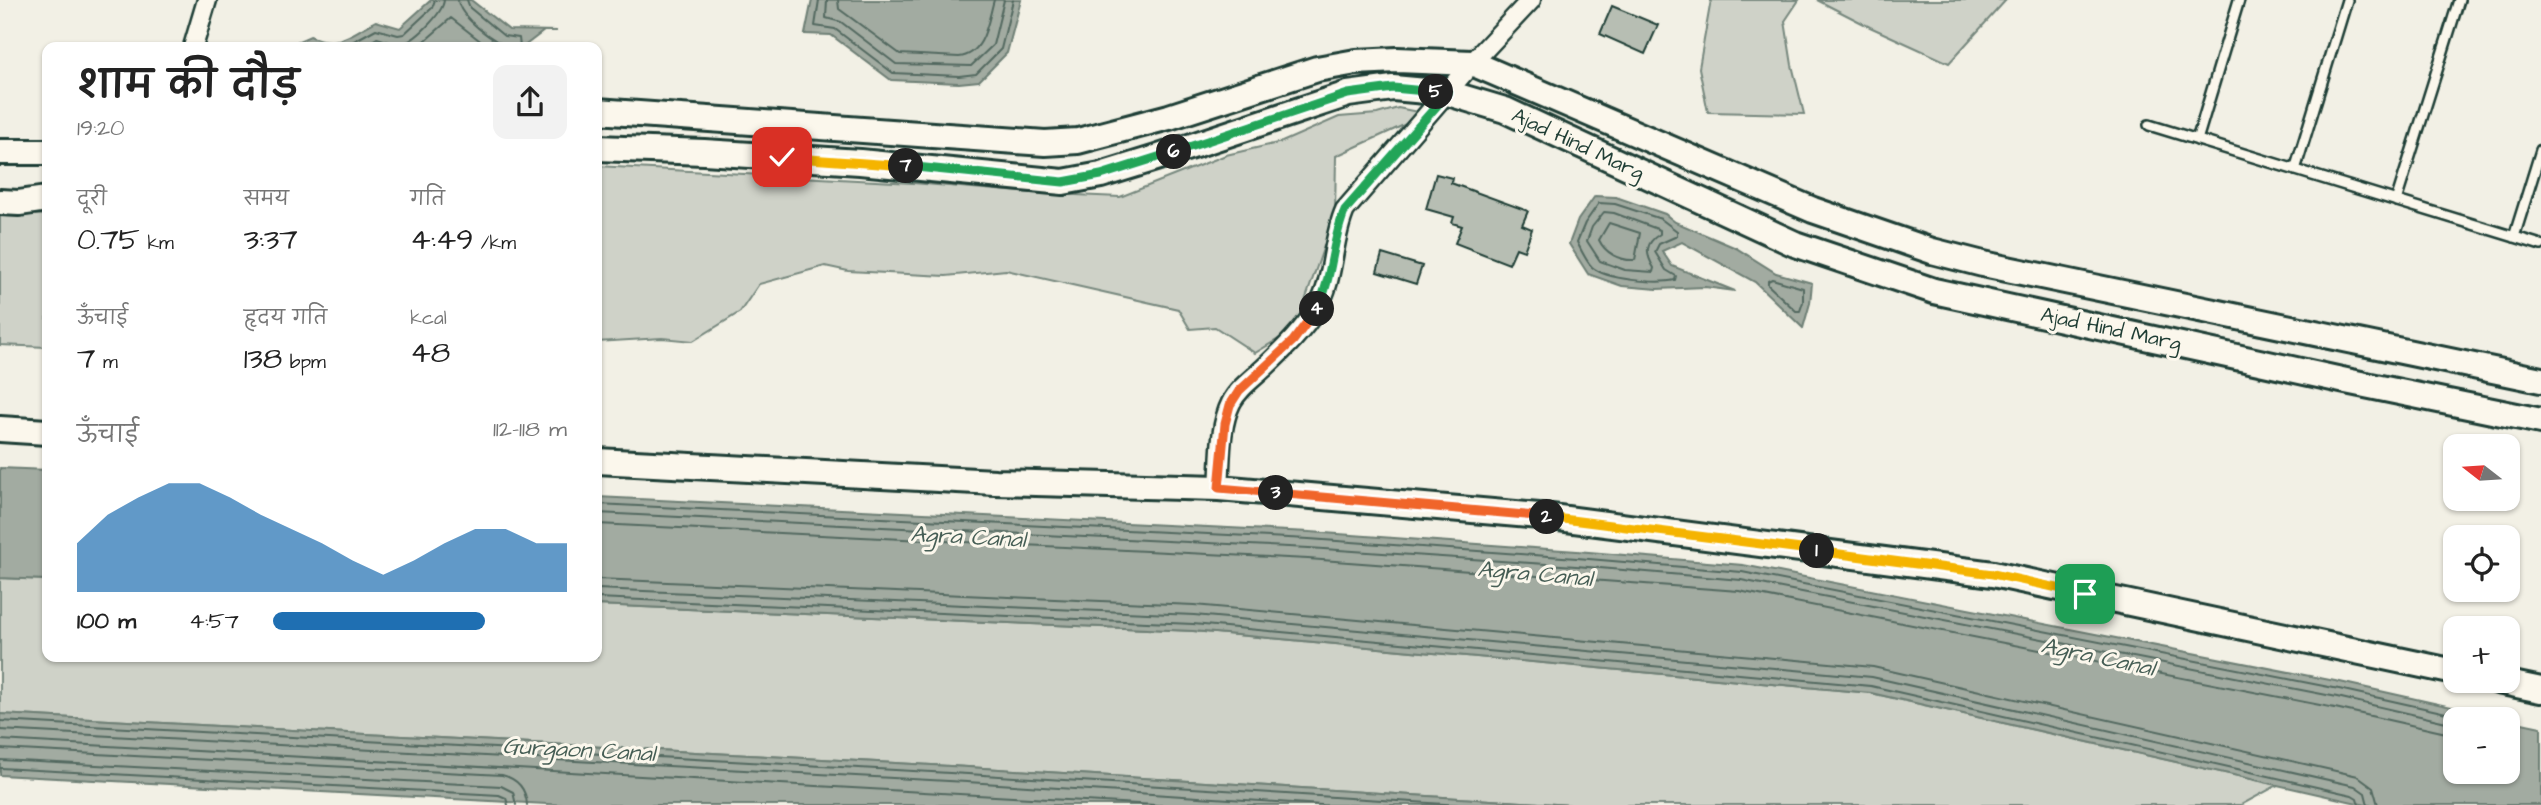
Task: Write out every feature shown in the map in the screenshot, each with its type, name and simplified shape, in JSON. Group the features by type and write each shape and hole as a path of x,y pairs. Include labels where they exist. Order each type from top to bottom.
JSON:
{"street":[{"path":"194,42 207,0"},
{"path":"1219,488 1225,424 1230,405 1239,391 1293,341 1317,309 1324,295 1339,224 1345,210 1448,93 1523,2"},
{"path":"602,111 1045,143 1078,141 1169,117 1317,69 1356,62 1397,60 1472,63 1813,210 1932,251 1983,264 2541,380"},
{"name":"Ajad Hind Marg","path":"602,148 860,162 1063,182 1101,175 1348,94 1393,88 1448,93 1505,110 1795,244 1934,291 2541,421"},
{"path":"0,152 42,152"},
{"path":"0,202 42,200"},
{"path":"0,429 42,432"},
{"path":"602,461 995,482 1219,488 1550,517 1993,574 2443,669"},
{"path":"2520,686 2541,690"}],"lane":[{"path":"2197,140 2239,0"},
{"path":"2295,170 2347,0"},
{"path":"2396,201 2459,0"},
{"path":"2149,125 2541,245"},
{"path":"2514,237 2541,150"}],"shaded area":[{"path":"1711,0 1799,0 1785,21 1804,114 1708,112 1699,68"},
{"path":"1817,0 2006,0 1949,63"},
{"path":"1398,108 1428,114 1336,156 1335,214 1305,301 1300,326 1255,353 1215,327 1190,329 1178,309 1006,270 946,276 848,271 825,266 759,284 740,312 693,341 662,338 602,342 602,166 1120,197 1226,155 1282,142 1339,117 1377,114"},
{"path":"0,213 42,215 42,347 0,345"},
{"path":"0,578 42,580 42,662 602,662 602,605 1193,631 1871,693 2278,785 2241,805 1571,805 968,767 0,714"}],"water":[{"path":"431,0 471,0 509,30 557,31 544,31 530,42 296,42 310,36 320,40 337,40 376,21 400,28"},
{"path":"812,0 1021,0 1007,53 979,81 959,83 891,80 831,35 805,34"},
{"path":"1595,196 1616,197 1665,214 1675,222 1736,248 1776,273 1812,283 1803,328 1755,282 1682,242 1662,251 1672,266 1735,291 1705,287 1657,289 1622,286 1588,274 1569,244 1578,220"},
{"path":"0,468 42,470 42,580 0,578"},
{"name":"Agra Canal","path":"602,497 1310,532 1743,565 2340,682 2451,707 2443,707 2443,784 2520,784 2520,723 2541,727 2541,805 2366,805 1871,693 1193,631 602,605"},
{"name":"Gurgaon Canal","path":"0,714 968,767 1571,805 566,805 0,775"}],"building":[{"path":"1612,6 1658,25 1645,54 1600,34"},
{"path":"1436,174 1452,178 1451,183 1528,211 1522,225 1532,229 1524,251 1516,248 1509,264 1455,243 1462,226 1452,223 1454,217 1426,209"},
{"path":"1382,254 1422,266 1416,284 1377,272"}],"route":[{"path":"782,157 1063,182 1101,175 1348,94 1393,88 1448,93 1345,210 1339,224 1324,295 1317,309 1293,341 1239,391 1230,405 1225,424 1219,488 1550,517 1668,531 1993,574 2085,594"}]}
